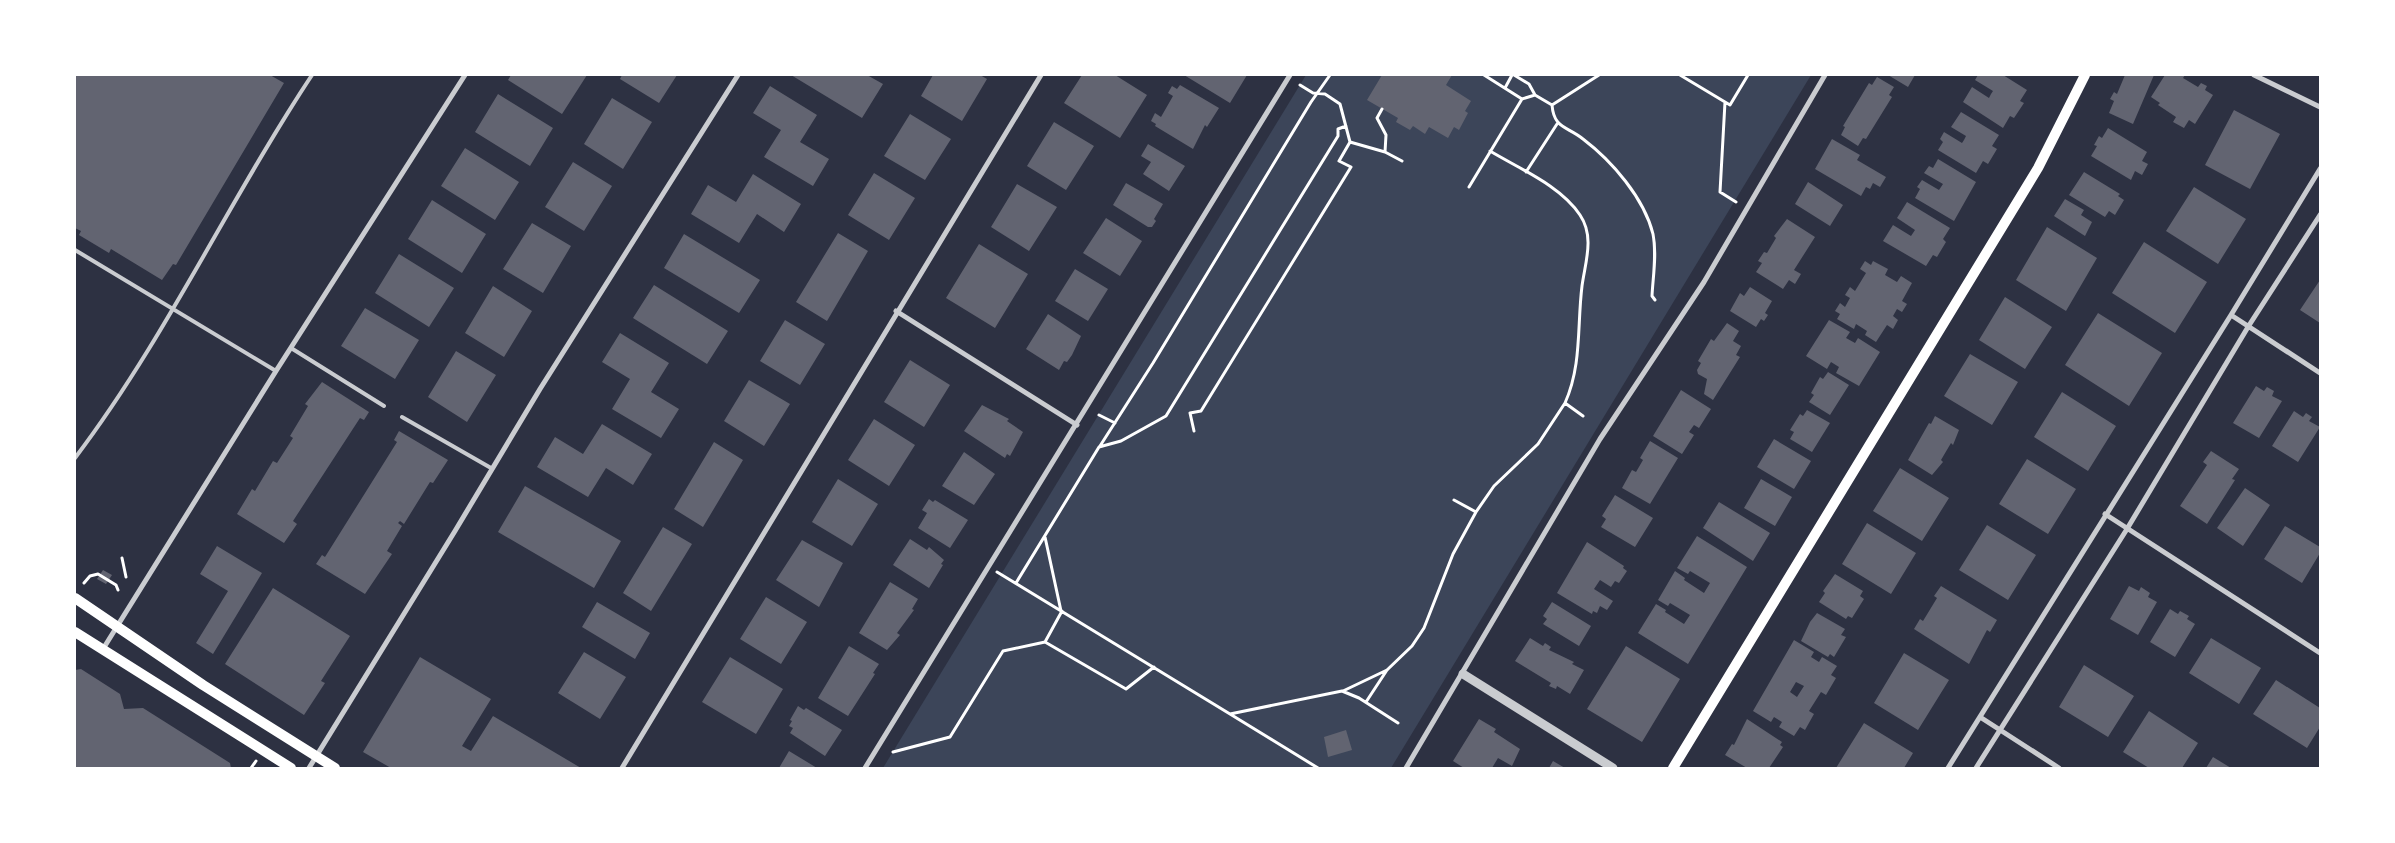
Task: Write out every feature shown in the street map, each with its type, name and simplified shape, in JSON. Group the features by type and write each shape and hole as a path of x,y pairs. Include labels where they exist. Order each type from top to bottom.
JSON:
{"main road":[{"path":"1673,768 2038,168 2085,75"},
{"path":"75,598 116,627 336,768"},
{"path":"75,632 291,768"}],"street":[{"path":"103,649 276,371 465,75"},
{"path":"309,768 455,531 491,468 738,75"},
{"path":"622,768 896,311 1041,75"},
{"path":"865,768 1290,75"},
{"path":"1406,768 1600,439 1704,282 1825,75"},
{"path":"2254,75 2320,108"},
{"path":"1948,768 2320,169"},
{"path":"1976,768 2127,529 2248,326 2320,215"},
{"path":"896,311 1077,425"},
{"path":"2231,315 2320,374"},
{"path":"2105,514 2320,653"},
{"path":"1463,674 1613,768"},
{"path":"1980,717 2059,768"}],"lane":[{"path":"75,458 97,429 173,308 312,75"},
{"path":"75,250 276,371"},
{"path":"291,348 384,406"},
{"path":"402,417 491,468"}],"path":[{"path":"1016,584 1099,447 1184,314 1311,102 1318,95 1330,75"},
{"path":"1484,75 1522,99"},
{"path":"1505,88 1513,75 1530,84 1535,95 1552,104"},
{"path":"1588,75 1594,78"},
{"path":"1552,104 1598,75"},
{"path":"1680,75 1730,106 1748,75"},
{"path":"1194,431 1190,413 1201,411 1351,168 1340,160 1350,142 1340,104 1325,94 1318,95 1300,85"},
{"path":"1469,187 1522,99 1535,95"},
{"path":"1724,102 1720,192 1736,202"},
{"path":"1552,104 1552,114 1557,124 1582,137 1593,147 1618,173 1641,206 1653,236 1652,296 1655,300"},
{"path":"1382,109 1377,118 1386,135 1385,152"},
{"path":"1526,172 1557,124"},
{"path":"1099,447 1121,441 1166,416 1338,136 1338,129 1346,126"},
{"path":"1350,142 1385,152 1402,161"},
{"path":"1366,702 1387,670 1402,657 1424,628 1453,554 1476,512 1494,486 1538,444 1565,403 1572,387 1576,369 1582,287 1588,252 1587,230 1581,216 1566,199 1490,151"},
{"path":"1565,403 1583,416"},
{"path":"1099,415 1114,423"},
{"path":"1454,500 1476,512"},
{"path":"1045,536 1062,611 1045,642"},
{"path":"122,558 126,577"},
{"path":"988,567 1318,768"},
{"path":"84,582 90,576 98,574 116,585 118,590"},
{"path":"893,752 950,737 1003,651 1045,642 1126,689 1154,667"},
{"path":"1230,714 1342,691 1387,670"},
{"path":"1342,691 1366,702 1398,723"},
{"path":"251,768 256,761"}],"shaded area":[{"path":"1306,75 1811,75 1391,768 883,768"}],"building":[{"path":"75,75 270,75 284,83 176,265 173,264 162,280 111,249 109,253 79,235 81,231 75,228"},
{"path":"511,75 587,75 562,114 508,80"},
{"path":"622,75 677,75 659,103 620,79"},
{"path":"791,75 867,75 883,84 862,118"},
{"path":"933,75 980,75 987,79 962,121 921,96"},
{"path":"1082,75 1115,75 1147,95 1120,138 1064,103"},
{"path":"1184,75 1247,75 1230,103"},
{"path":"1382,75 1452,75 1446,85 1471,101 1465,111 1468,113 1459,130 1454,127 1448,138 1429,127 1425,134 1413,126 1410,130 1396,122 1398,118 1367,100"},
{"path":"1888,75 1915,75 1908,87"},
{"path":"1978,75 2003,75 2027,90 2020,101 2024,103 2014,118 2010,116 2003,128 1963,102 1972,87 1989,98 1993,91 1975,80"},
{"path":"2125,75 2154,75 2133,124 2109,113 2114,101 2110,99 2114,92 2117,94"},
{"path":"2165,75 2185,75 2183,78 2198,87 2201,83 2207,86 2205,90 2213,95 2195,124 2189,120 2184,128 2173,122 2176,117 2158,105 2160,103 2151,97"},
{"path":"1877,77 1894,87 1889,95 1892,97 1866,139 1863,138 1858,146 1841,135 1845,127 1843,126 1869,83 1872,85"},
{"path":"1180,85 1219,108 1207,127 1205,125 1193,149 1155,126 1156,124 1151,121 1155,113 1161,117 1173,96 1168,93 1172,86 1177,89"},
{"path":"770,86 817,115 800,142 829,159 813,186 764,157 781,130 753,113"},
{"path":"498,94 553,128 530,166 475,132"},
{"path":"612,98 652,122 623,169 584,144"},
{"path":"2234,110 2280,134 2250,189 2205,165"},
{"path":"1961,112 1999,135 1992,146 1997,149 1988,164 1983,161 1976,173 1938,150 1943,142 1940,139 1944,132 1962,143 1964,140 1966,136 1951,127"},
{"path":"910,114 951,139 925,180 884,156"},
{"path":"1054,122 1094,146 1066,190 1027,166"},
{"path":"2108,128 2147,152 2142,161 2148,164 2142,175 2135,171 2131,180 2091,156 2097,146 2094,145 2099,136 2102,138"},
{"path":"1832,139 1860,155 1857,160 1886,177 1880,187 1873,183 1870,189 1866,187 1861,196 1815,169"},
{"path":"1148,144 1185,166 1169,191 1143,174 1151,162 1141,156"},
{"path":"465,148 519,182 495,220 441,186"},
{"path":"1938,159 1976,182 1954,221 1915,198 1920,189 1917,187 1922,180 1939,190 1943,184 1924,173 1929,166 1933,168"},
{"path":"573,162 612,186 584,231 545,207"},
{"path":"2084,172 2120,194 2118,196 2124,200 2115,215 2109,211 2105,217 2069,195"},
{"path":"874,173 915,198 889,240 848,215"},
{"path":"753,174 801,204 784,232 757,214 739,243 691,214 708,185 736,202"},
{"path":"1808,182 1843,205 1830,226 1795,204"},
{"path":"1126,183 1163,204 1154,219 1156,221 1152,227 1148,227 1113,205"},
{"path":"1017,184 1057,207 1029,251 991,227"},
{"path":"2194,187 2246,219 2218,264 2166,231"},
{"path":"2065,199 2084,210 2081,215 2092,222 2085,236 2054,216"},
{"path":"432,200 486,234 462,273 408,239"},
{"path":"1907,202 1950,228 1943,239 1946,242 1937,257 1933,255 1926,266 1883,241 1893,225 1911,236 1915,230 1897,218"},
{"path":"1106,218 1142,241 1120,276 1083,253"},
{"path":"1787,219 1815,237 1794,270 1801,274 1795,284 1789,280 1783,289 1756,272 1762,263 1758,261 1764,252 1767,253 1776,238 1774,236"},
{"path":"532,223 571,246 543,293 503,269"},
{"path":"2047,227 2097,258 2066,311 2016,280"},
{"path":"838,233 868,251 827,321 796,302"},
{"path":"684,234 760,280 739,313 664,268"},
{"path":"2144,242 2207,282 2175,333 2112,293"},
{"path":"979,244 1028,274 995,328 946,298"},
{"path":"399,254 454,288 429,327 375,293"},
{"path":"1865,261 1871,265 1873,261 1888,269 1885,275 1897,282 1901,276 1912,283 1902,301 1907,304 1902,312 1897,309 1893,316 1898,320 1893,329 1887,325 1876,342 1865,335 1867,331 1856,324 1854,329 1837,319 1840,314 1835,311 1840,303 1845,307 1850,298 1845,295 1850,287 1855,291 1866,273 1860,269"},
{"path":"1075,269 1108,289 1088,321 1055,301"},
{"path":"2320,280 2320,323 2300,310"},
{"path":"654,285 728,331 707,364 633,318"},
{"path":"493,286 532,311 504,357 465,333"},
{"path":"1750,287 1772,301 1765,313 1768,315 1764,321 1761,319 1756,327 1730,311 1740,293 1744,296"},
{"path":"2005,297 2052,327 2025,369 1979,340"},
{"path":"365,308 419,340 395,379 341,346"},
{"path":"2098,313 2162,353 2129,406 2065,365"},
{"path":"1048,314 1081,336 1072,355 1067,362 1064,361 1059,370 1026,349"},
{"path":"785,320 825,344 800,385 760,361"},
{"path":"1829,320 1850,332 1846,338 1855,343 1858,338 1880,352 1859,386 1836,373 1839,367 1831,362 1827,369 1806,356"},
{"path":"1727,323 1739,331 1733,341 1741,346 1736,355 1740,357 1713,400 1704,394 1707,379 1698,374 1697,370 1701,363 1698,361 1711,339 1714,341"},
{"path":"620,333 669,363 651,392 679,409 661,438 612,409 630,379 602,362"},
{"path":"456,351 496,375 467,422 428,397"},
{"path":"1970,354 2018,382 1992,425 1944,396"},
{"path":"910,360 950,385 924,427 884,402"},
{"path":"1828,372 1849,385 1830,415 1809,402 1814,395 1811,393 1820,377 1823,379"},
{"path":"749,380 790,404 764,446 724,421"},
{"path":"322,382 369,412 364,420 360,418 293,521 297,524 284,543 237,514 252,489 255,491 273,461 277,463 293,438 290,436 308,406 305,404"},
{"path":"2256,386 2264,391 2267,387 2274,391 2272,396 2282,401 2259,438 2233,423"},
{"path":"1681,390 1711,409 1699,428 1694,425 1689,432 1694,435 1682,454 1653,436"},
{"path":"2062,392 2116,426 2088,471 2034,437"},
{"path":"982,405 1009,419 1007,421 1023,432 1010,456 1007,454 1005,458 964,431"},
{"path":"1807,410 1830,423 1812,452 1790,439 1794,432 1790,430 1800,414 1803,416"},
{"path":"2294,411 2303,417 2306,413 2312,417 2309,421 2320,427 2298,462 2272,446"},
{"path":"1935,416 1959,430 1953,445 1951,443 1941,460 1943,462 1932,475 1908,460"},
{"path":"874,419 915,445 889,486 848,460"},
{"path":"602,424 652,454 633,485 606,468 588,497 537,467 555,437 583,454"},
{"path":"399,431 448,460 433,483 430,482 404,524 400,521 398,523 402,526 387,551 392,554 365,594 316,564 322,555 325,557 397,442 394,440"},
{"path":"1774,439 1811,461 1794,489 1757,467"},
{"path":"1650,441 1678,458 1650,504 1622,488 1632,470 1636,472 1643,460 1640,458"},
{"path":"714,442 743,460 703,527 674,509"},
{"path":"2211,451 2239,469 2232,479 2235,480 2207,524 2180,506 2207,465 2203,462"},
{"path":"964,452 995,474 974,505 942,486"},
{"path":"2027,459 2076,489 2048,534 1999,504"},
{"path":"1900,468 1949,498 1922,541 1873,511"},
{"path":"838,479 878,504 852,546 812,522"},
{"path":"1761,479 1792,497 1775,526 1744,508"},
{"path":"525,486 621,541 594,588 498,532"},
{"path":"2245,488 2270,505 2243,546 2217,528"},
{"path":"1615,495 1653,518 1635,547 1601,527 1606,519 1602,516"},
{"path":"929,499 933,502 935,500 968,520 950,548 918,528 927,513 922,510"},
{"path":"1719,502 1770,533 1753,561 1703,528"},
{"path":"1867,523 1916,553 1891,594 1842,564"},
{"path":"1987,525 2036,555 2008,600 1959,570"},
{"path":"2285,526 2320,547 2320,553 2302,583 2264,559"},
{"path":"663,527 692,544 651,611 623,593"},
{"path":"1697,536 1747,567 1688,664 1638,633 1656,604 1684,624 1690,615 1670,603 1668,606 1658,600 1675,571 1685,578 1684,580 1704,593 1710,583 1690,571 1688,574 1677,568"},
{"path":"910,539 927,550 929,547 944,560 929,588 893,565"},
{"path":"802,540 843,563 819,607 776,580"},
{"path":"1587,542 1624,566 1623,568 1627,571 1619,583 1615,581 1611,587 1600,580 1594,589 1613,601 1607,610 1600,606 1597,613 1593,611 1592,614 1557,593"},
{"path":"217,546 262,573 213,654 196,643 228,591 200,574"},
{"path":"103,570 112,575 106,584 97,579"},
{"path":"1835,574 1863,591 1860,596 1864,599 1852,618 1848,616 1846,619 1819,602 1825,593 1823,591"},
{"path":"890,582 918,599 912,609 914,610 897,633 900,635 887,650 859,633"},
{"path":"1941,586 1997,620 1990,632 1987,630 1969,664 1914,629 1920,619 1923,621 1937,598 1934,596"},
{"path":"2129,586 2139,591 2141,587 2150,593 2148,597 2157,602 2138,635 2110,619"},
{"path":"273,588 350,636 321,681 325,683 304,715 225,664"},
{"path":"766,597 807,622 781,664 740,639"},
{"path":"597,602 650,633 635,659 582,627"},
{"path":"1552,602 1591,626 1579,646 1543,624 1547,619 1543,616"},
{"path":"2170,609 2178,614 2180,611 2189,616 2187,619 2195,624 2175,657 2150,642"},
{"path":"1817,613 1845,629 1841,635 1846,637 1834,657 1830,654 1828,657 1801,641 1810,622"},
{"path":"1530,638 1543,646 1545,643 1551,647 1549,650 1574,662 1572,664 1584,670 1570,694 1557,686 1556,689 1549,686 1551,683 1515,661"},
{"path":"2211,638 2261,668 2239,704 2189,673"},
{"path":"1794,640 1814,652 1811,657 1819,662 1822,657 1837,666 1831,675 1836,678 1826,695 1821,692 1809,711 1814,714 1805,730 1800,727 1794,736 1779,727 1782,722 1774,717 1771,722 1753,711","holes":["1796,682 1804,686 1797,697 1790,692"]},
{"path":"849,646 879,664 873,673 875,674 848,716 818,698"},
{"path":"1626,646 1680,679 1642,742 1587,709"},
{"path":"584,652 626,677 600,719 558,693"},
{"path":"1904,653 1949,680 1918,730 1874,703"},
{"path":"420,657 491,699 462,746 471,751 493,716 581,768 391,768 363,752"},
{"path":"730,657 783,689 756,734 702,702"},
{"path":"2084,665 2134,696 2108,737 2059,707"},
{"path":"81,669 120,694 124,709 143,708 230,763 231,768 75,768 75,670"},
{"path":"2276,680 2320,708 2320,727 2307,748 2253,714"},
{"path":"798,706 804,710 806,708 842,730 825,756 790,733 793,728 789,726 792,721 790,720"},
{"path":"2149,711 2198,743 2182,768 2149,768 2123,752"},
{"path":"1479,719 1496,729 1494,732 1520,749 1512,766 1498,758 1492,768 1464,768 1453,761"},
{"path":"1747,719 1782,742 1780,745 1783,747 1769,768 1747,768 1725,755 1732,744 1734,745"},
{"path":"1864,723 1913,753 1904,768 1836,768"},
{"path":"1346,730 1352,750 1328,757 1324,737"},
{"path":"789,751 817,768 779,768"},
{"path":"2213,757 2231,768 2206,768"},
{"path":"1553,761 1565,768 1549,768"}]}
